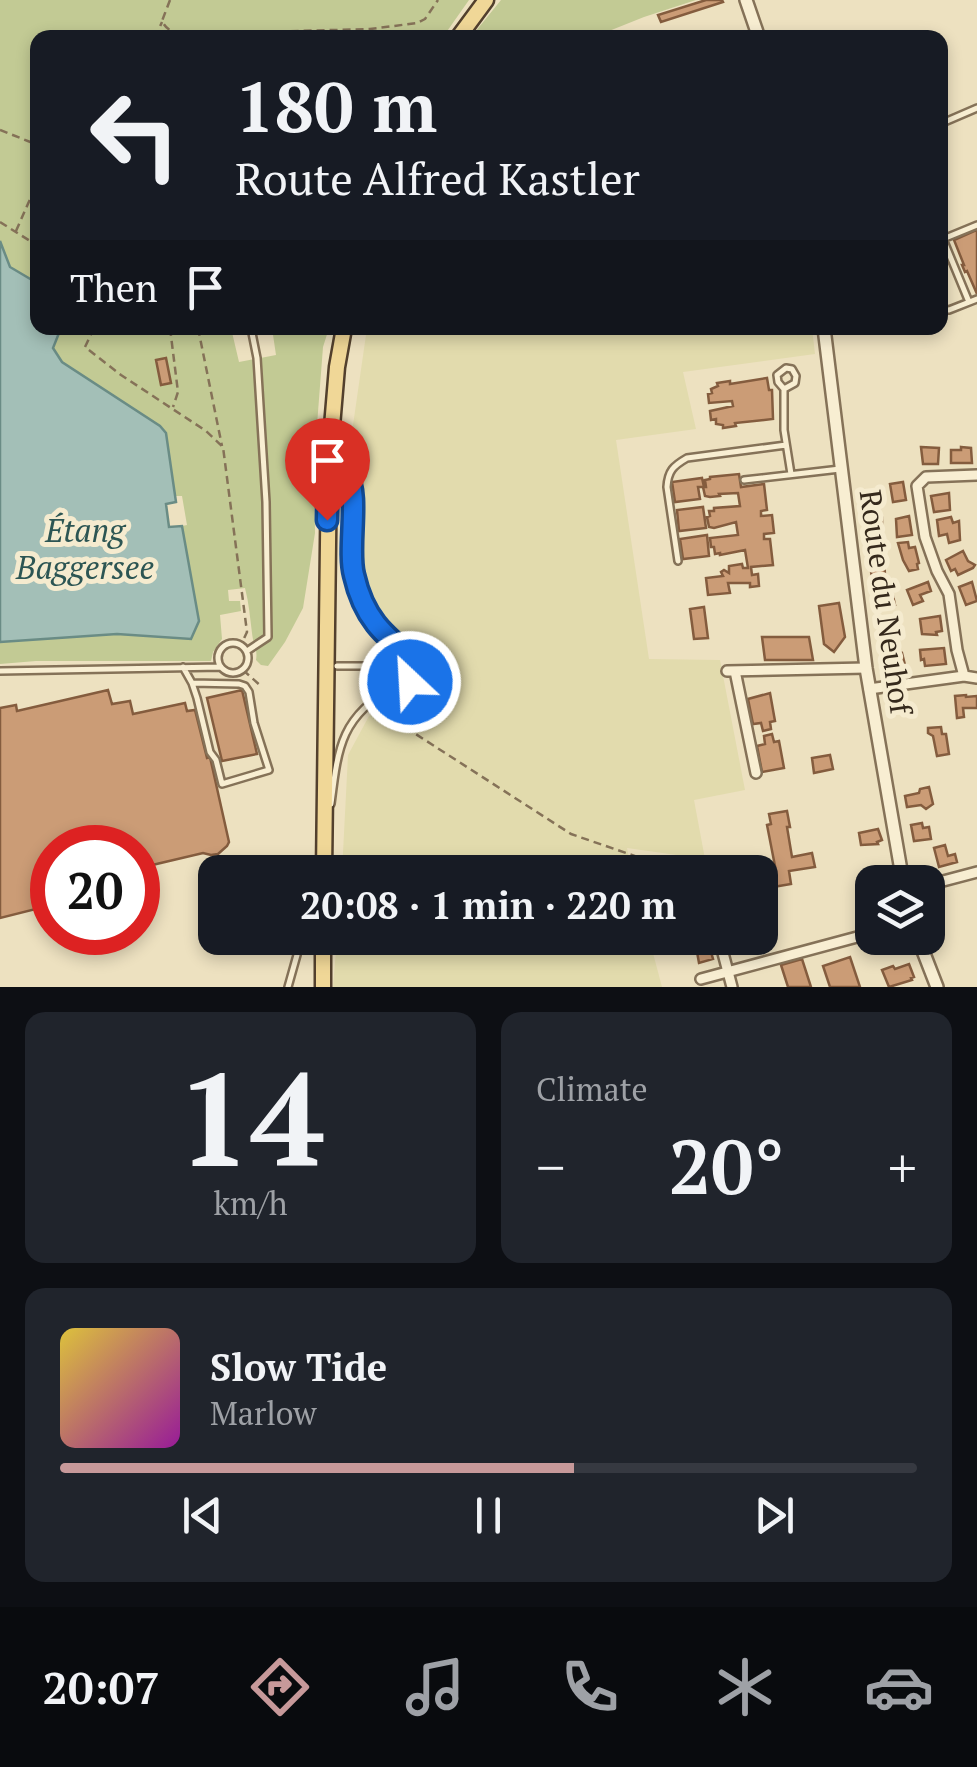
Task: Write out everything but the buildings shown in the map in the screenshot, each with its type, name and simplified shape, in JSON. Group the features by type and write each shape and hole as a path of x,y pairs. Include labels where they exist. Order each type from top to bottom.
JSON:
{"main road":[{"path":"461,30 477,0"},
{"path":"463,30 486,0"},
{"path":"324,855 328,462 343,335"},
{"path":"323,987 324,955"}],"street":[{"path":"745,1 756,30"},
{"name":"Route du Neuhof","path":"825,335 866,668 901,865"},
{"path":"964,676 948,594 925,538 917,486 926,478 977,475"},
{"path":"756,773 731,671 866,668"},
{"path":"870,689 964,676 977,678"},
{"path":"945,881 977,872"},
{"path":"701,980 855,938"},
{"path":"723,955 732,987"},
{"path":"925,955 937,987"}],"lane":[{"path":"948,121 977,108"},
{"path":"948,237 977,225"},
{"path":"948,251 969,302"},
{"path":"948,310 977,299"},
{"path":"247,651 268,637 266,502 258,358 253,335"},
{"path":"784,389 796,384 792,369 786,368 777,375 784,389 784,430 791,474"},
{"path":"678,561 667,487 674,465 687,458 786,445"},
{"path":"325,855 342,738 366,704 409,684 410,676 402,648 378,626 357,588 351,564 352,487 346,472 328,462"},
{"path":"744,480 842,468"},
{"path":"241,645 247,651 248,662 243,670 234,674 224,670 218,657 222,648 241,645"},
{"path":"0,672 221,666"},
{"path":"337,666 373,666 393,672 404,669 410,676"},
{"path":"182,667 192,682 222,784 269,770 254,723 250,692 245,686 192,682"},
{"path":"393,672 391,681 398,687"},
{"path":"288,987 297,955"}],"path":[{"path":"158,30 170,0"},
{"path":"333,30 417,23 425,19 438,0"},
{"path":"162,21 170,30"},
{"path":"0,130 30,142"},
{"path":"16,231 30,199"},
{"path":"0,222 30,241"},
{"path":"90,335 84,346 120,375 206,431 222,447"},
{"path":"171,335 178,392 172,408"},
{"path":"199,335 222,447 248,632 241,645"},
{"path":"243,670 262,687"},
{"path":"398,687 397,722 571,834 632,855"}],"shaded area":[{"path":"366,335 813,335 815,354 683,372 696,429 616,440 649,659 720,660 745,790 694,800 704,855 627,848 628,855 343,855 348,755 369,716 417,688 418,663 363,587 352,432"},
{"path":"336,955 654,955 662,987 333,987"}],"green space":[{"path":"0,0 469,0 448,30 30,30 30,279 10,267 0,241"},
{"path":"501,0 696,0 612,30 477,30"},
{"path":"58,335 233,335 239,362 276,355 273,335 327,335 314,464 315,533 303,608 268,666 256,660 245,588 228,590 229,601 240,601 241,611 220,615 222,639 211,661 0,664 0,642 117,634 190,639 199,621 182,526 187,525 182,496 175,496 166,433 62,362 53,348"}],"water":[{"name":"Étang Baggersee","path":"0,241 10,267 30,279 30,335 58,335 53,348 62,362 166,433 176,502 166,504 169,527 182,526 199,621 191,639 117,634 0,642"}],"route":[{"path":"327,520 328,462 346,472 352,487 351,564 357,588 378,626 402,648 409,663 410,682"}]}
